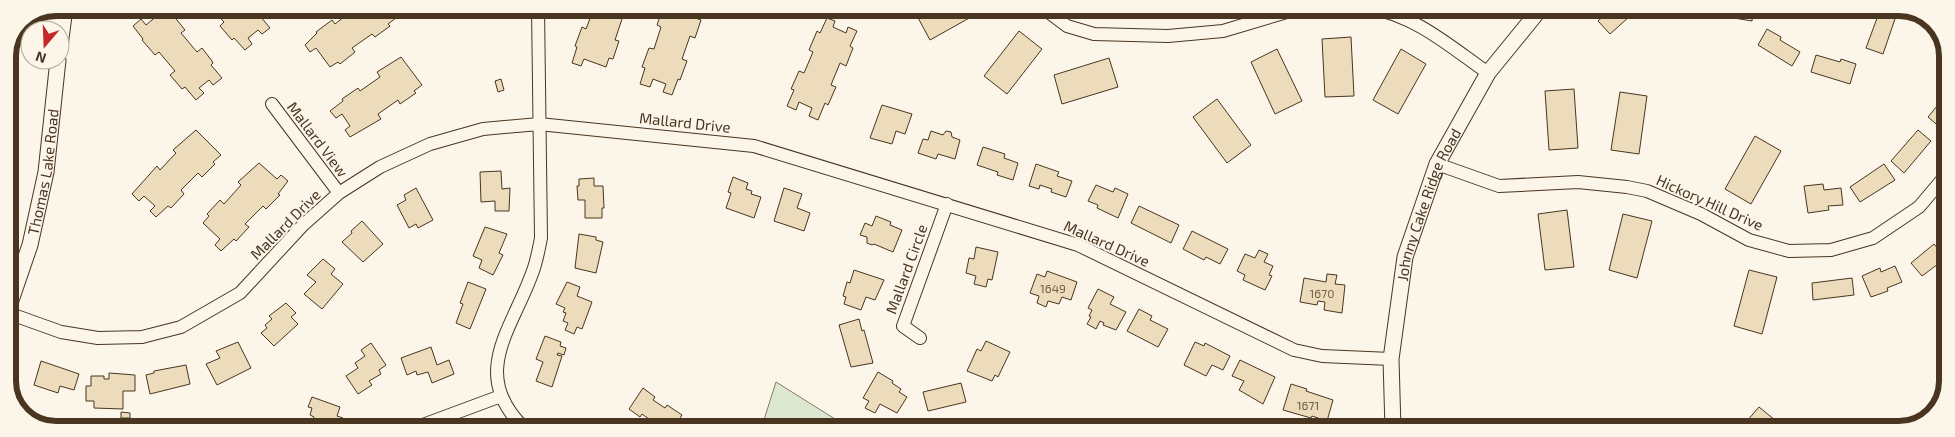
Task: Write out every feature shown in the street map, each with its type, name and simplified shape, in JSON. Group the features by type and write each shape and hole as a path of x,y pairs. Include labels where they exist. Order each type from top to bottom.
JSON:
{"street":[{"path":"517,421 512,416 501,396 496,373 498,350 534,268 541,238 538,16"},
{"path":"1054,16 1067,26 1094,34 1168,36 1223,31 1273,16"},
{"path":"1396,16 1413,22 1488,73"},
{"name":"Johnny Cake Ridge Road","path":"1393,421 1391,359 1405,257 1436,164 1488,73 1534,16"},
{"name":"Thomas Lake Road","path":"16,287 30,245 46,172 57,70"},
{"name":"Mallard View","path":"272,104 339,193"},
{"name":"Mallard Drive","path":"16,314 61,332 98,338 142,337 181,327 240,293 303,225 339,193 380,167 430,144 483,130 539,124 754,146 1078,244 1294,350 1322,356 1391,359"},
{"name":"Hickory Hill Drive","path":"1436,164 1499,186 1578,182 1627,186 1647,191 1701,214 1749,240 1789,251 1831,250 1873,238 1919,207 1939,183"},
{"name":"Mallard Circle","path":"920,338 903,326 947,204"},
{"path":"434,421 501,396"}],"green space":[{"path":"776,382 838,421 764,421"}],"building":[{"path":"157,16 174,16 185,30 181,33 197,52 202,48 212,61 211,65 222,78 213,85 209,80 199,88 204,93 196,100 185,87 182,89 170,75 175,71 159,52 155,55 133,26 141,19 146,25"},
{"path":"218,16 260,16 270,28 262,34 258,30 248,38 252,44 245,50 234,38 232,40 220,26 224,22"},
{"path":"345,16 395,16 396,18 388,24 390,26 375,37 372,34 352,48 355,52 340,64 338,62 330,67 316,48 310,52 305,45 316,32 332,20 335,24"},
{"path":"591,16 623,16 615,40 619,41 613,59 609,58 606,67 584,59 581,66 572,63 577,47 575,46 582,27 586,29"},
{"path":"660,16 699,16 698,19 701,20 695,38 690,36 682,59 687,61 672,95 663,92 666,84 653,79 650,87 640,84 645,68 642,67 649,48 654,49 661,27 657,25"},
{"path":"917,16 973,16 930,40"},
{"path":"1603,16 1630,16 1610,34 1598,21"},
{"path":"1734,16 1752,16 1752,21 1734,18"},
{"path":"1878,16 1896,16 1883,54 1866,48"},
{"path":"827,18 835,21 833,27 846,33 848,27 857,31 850,46 853,48 846,66 840,63 831,85 836,87 828,105 825,103 818,120 809,116 812,108 799,102 796,110 787,106 794,90 791,89 799,71 804,73 813,52 809,50 817,31 820,33"},
{"path":"1767,29 1781,37 1780,40 1800,52 1792,66 1758,45"},
{"path":"1019,31 1042,49 1007,94 984,76"},
{"path":"1351,37 1354,96 1325,97 1322,39"},
{"path":"1277,49 1302,101 1275,114 1251,62"},
{"path":"1401,49 1426,64 1398,114 1373,100"},
{"path":"1816,55 1840,62 1841,59 1856,64 1850,84 1811,72"},
{"path":"401,57 422,85 414,91 416,93 400,104 398,100 378,114 381,119 350,137 345,130 350,126 342,114 336,118 330,111 343,101 342,99 358,88 360,91 380,77 377,72"},
{"path":"1109,58 1118,87 1062,104 1054,75"},
{"path":"501,79 504,90 498,92 495,81"},
{"path":"1574,89 1578,148 1549,150 1545,91"},
{"path":"1620,92 1647,96 1639,154 1611,150"},
{"path":"1217,99 1251,145 1227,163 1193,117"},
{"path":"1939,104 1939,126 1928,117"},
{"path":"882,105 912,114 905,134 896,131 892,144 870,138"},
{"path":"196,130 221,155 202,177 198,173 181,190 184,194 171,208 168,206 156,217 150,211 155,206 144,196 139,201 132,194 157,166 160,170 176,153 173,150"},
{"path":"1918,130 1931,141 1904,173 1891,161"},
{"path":"931,131 943,135 946,131 951,132 952,137 960,140 955,159 938,154 936,159 918,153 923,139 928,140"},
{"path":"1755,136 1781,151 1751,204 1725,189"},
{"path":"983,147 1005,154 1004,158 1018,163 1013,180 997,175 998,172 977,165"},
{"path":"259,163 277,179 281,175 288,181 278,194 280,195 266,209 263,206 245,224 249,227 236,241 234,239 221,251 215,245 220,239 203,223 209,216 207,214 220,200 224,204 241,185 238,182"},
{"path":"1036,164 1059,172 1057,176 1072,181 1066,197 1051,192 1052,189 1040,185 1039,189 1029,186"},
{"path":"1884,164 1895,180 1860,202 1850,187"},
{"path":"501,171 502,189 510,188 509,211 495,211 495,201 481,202 480,172"},
{"path":"733,177 748,183 746,189 752,191 751,194 761,197 754,218 726,208 731,193 728,192"},
{"path":"594,178 594,186 603,186 604,208 602,208 602,218 585,218 585,200 578,200 577,186 579,186 579,179"},
{"path":"1823,184 1824,190 1841,188 1843,205 1828,206 1829,210 1808,213 1804,186"},
{"path":"1096,185 1113,192 1115,188 1128,194 1118,218 1097,208 1098,205 1088,201"},
{"path":"416,188 433,220 418,228 416,224 409,228 397,205 406,200 404,195"},
{"path":"784,188 802,194 797,208 810,213 804,231 774,221"},
{"path":"1139,206 1179,225 1171,243 1131,223"},
{"path":"1567,210 1574,267 1545,270 1538,214"},
{"path":"1623,214 1652,221 1637,278 1609,270"},
{"path":"876,216 891,222 890,225 902,230 893,252 867,243 867,237 860,235 865,223 872,226"},
{"path":"362,221 383,244 363,262 342,242"},
{"path":"485,227 507,234 499,253 503,255 493,275 479,268 482,260 473,256"},
{"path":"1192,231 1228,249 1220,264 1206,257 1204,260 1183,249"},
{"path":"579,234 596,237 596,240 603,242 596,273 575,268"},
{"path":"1934,244 1939,250 1939,263 1922,276 1911,263"},
{"path":"976,247 998,252 992,280 988,279 986,287 974,284 976,276 966,273 969,258 974,259"},
{"path":"1259,250 1268,254 1264,262 1273,266 1269,275 1272,276 1265,290 1243,280 1245,275 1237,271 1245,254 1255,258"},
{"path":"323,259 335,269 331,274 343,284 322,309 304,294 316,282 307,275"},
{"path":"1895,266 1902,282 1887,288 1888,291 1871,297 1862,276 1880,268 1881,272"},
{"path":"854,270 884,280 875,300 866,297 861,310 844,304 846,297 843,296 847,282 850,283"},
{"path":"1749,270 1777,277 1762,334 1734,326"},
{"path":"1047,271 1077,282 1071,300 1062,297 1059,304 1048,301 1046,307 1037,303 1039,296 1030,293 1037,274 1045,277"},
{"path":"1327,274 1337,275 1335,284 1345,285 1342,313 1324,310 1325,302 1318,301 1317,305 1300,302 1304,278 1326,282"},
{"path":"1852,278 1854,295 1813,300 1812,283"},
{"path":"468,282 486,289 470,329 456,323 463,304 460,303"},
{"path":"567,282 580,287 577,296 592,302 582,329 577,327 574,334 565,330 568,323 563,321 566,313 563,312 565,308 556,304"},
{"path":"1098,289 1114,297 1110,304 1126,312 1116,330 1103,325 1104,323 1100,321 1096,329 1087,324 1092,310 1088,308"},
{"path":"286,303 296,313 291,317 298,324 274,346 261,333 267,328 265,325 272,319 269,316"},
{"path":"1139,309 1152,316 1150,320 1168,329 1158,347 1127,331"},
{"path":"859,319 873,363 851,367 839,325"},
{"path":"545,336 561,342 560,346 566,348 564,355 558,353 557,355 562,356 552,387 536,381 543,362 536,359"},
{"path":"986,341 1010,352 998,377 995,375 992,381 967,371 977,349 981,351"},
{"path":"238,342 251,368 217,385 206,364 220,358 216,351"},
{"path":"1195,342 1204,346 1205,343 1230,356 1223,370 1212,365 1206,376 1184,365"},
{"path":"371,343 386,365 379,370 381,374 369,381 372,385 358,394 346,376 358,368 355,363 365,356 361,350"},
{"path":"431,347 437,365 449,360 454,374 432,383 428,372 417,375 416,371 407,375 401,358"},
{"path":"1240,360 1275,377 1263,404 1239,390 1244,381 1232,376"},
{"path":"41,361 79,374 74,390 60,386 58,393 34,385"},
{"path":"186,365 190,384 150,394 146,375 154,373 154,371"},
{"path":"878,372 893,381 892,383 901,389 899,392 907,397 897,413 880,404 875,413 865,408 869,401 863,398"},
{"path":"109,373 135,375 135,391 123,391 123,409 94,408 94,401 86,401 86,386 91,386 91,376 104,376 104,379 109,379"},
{"path":"961,383 966,402 928,411 923,392"},
{"path":"1291,384 1333,400 1327,421 1283,410"},
{"path":"643,388 655,397 653,400 665,408 667,405 682,415 678,421 652,421 642,414 640,417 629,409"},
{"path":"312,397 340,407 337,416 343,418 342,421 313,421 314,417 310,415 312,408 308,407"},
{"path":"1759,407 1776,421 1747,421"},
{"path":"121,412 130,413 130,418 121,418"}]}
